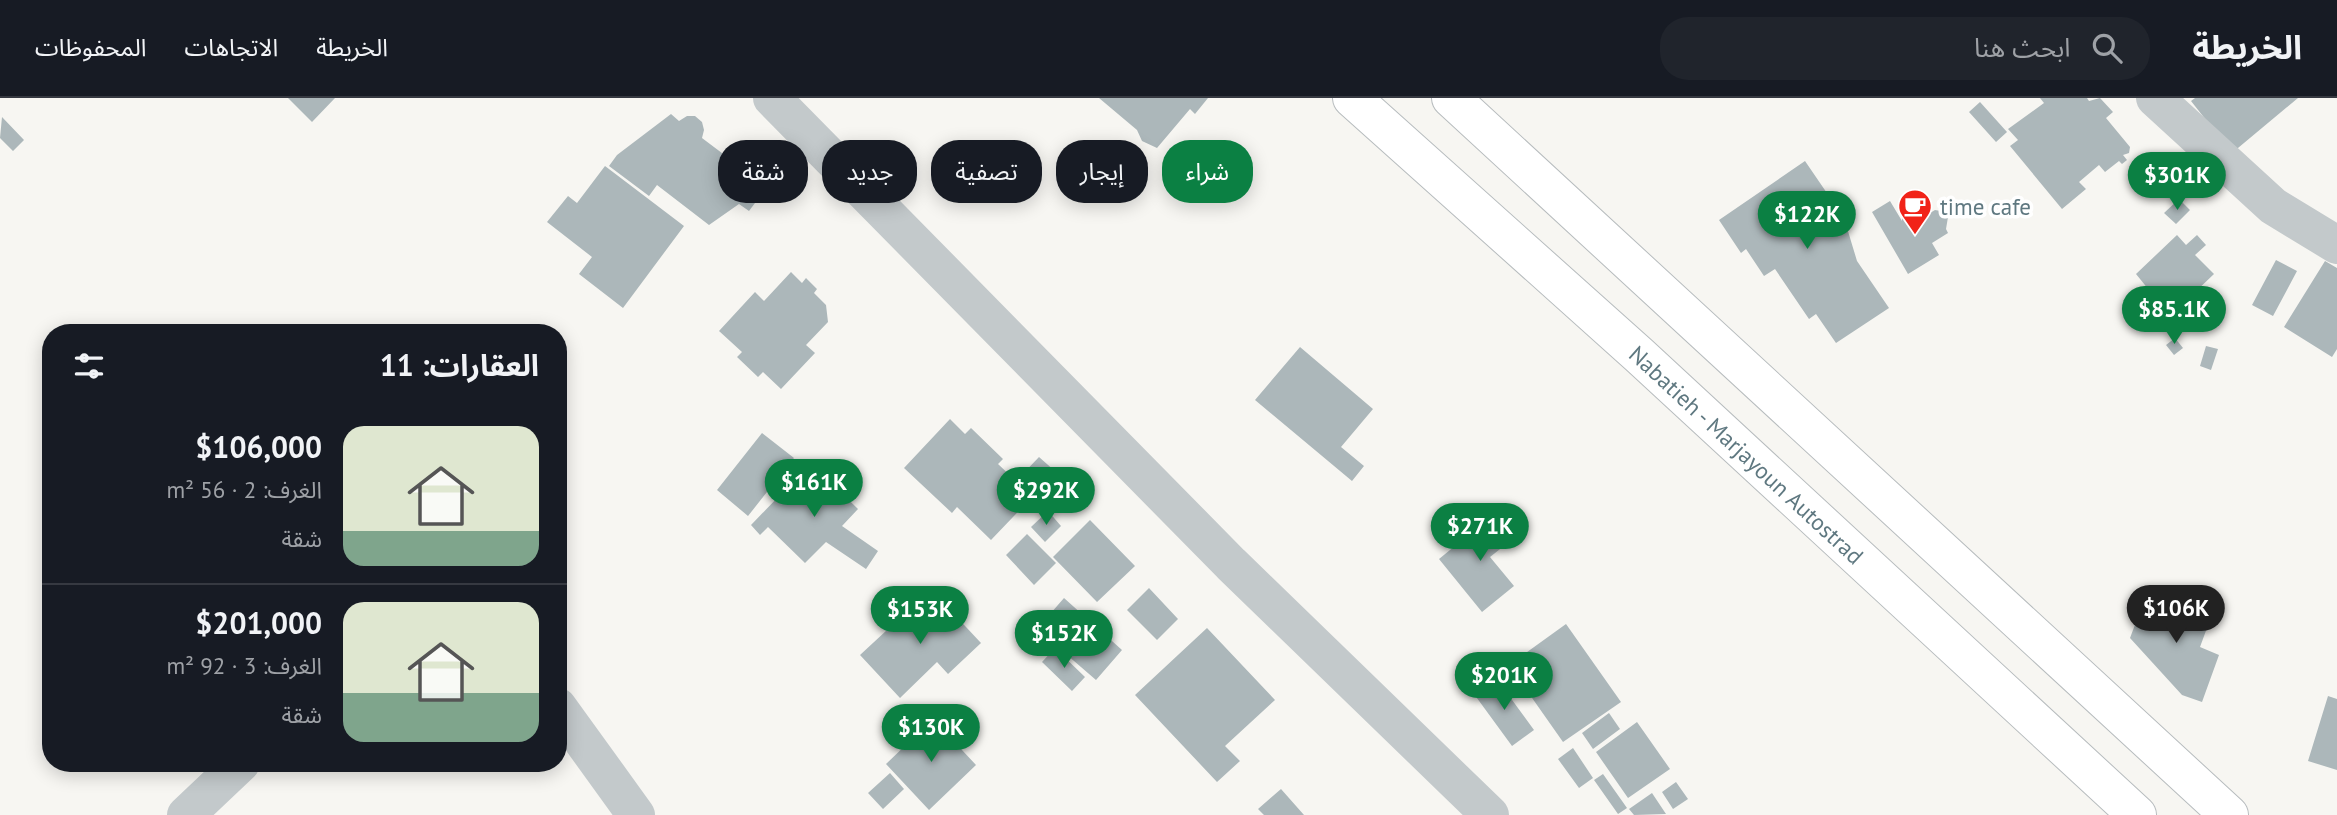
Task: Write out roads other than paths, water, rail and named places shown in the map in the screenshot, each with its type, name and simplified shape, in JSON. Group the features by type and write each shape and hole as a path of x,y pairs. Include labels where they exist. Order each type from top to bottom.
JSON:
{"highway":[{"name":"Nabatieh - Marjayoun Autostrad","path":"1352,98 1639,355 2137,815"},
{"path":"1451,98 2229,815"}],"street":[{"path":"772,98 1231,565 1490,815"},
{"path":"2155,98 2273,206 2337,245"},
{"path":"567,719 636,815"},
{"path":"204,809 234,772"}],"place":[{"name":"time cafe","path":"1915,236"}]}
